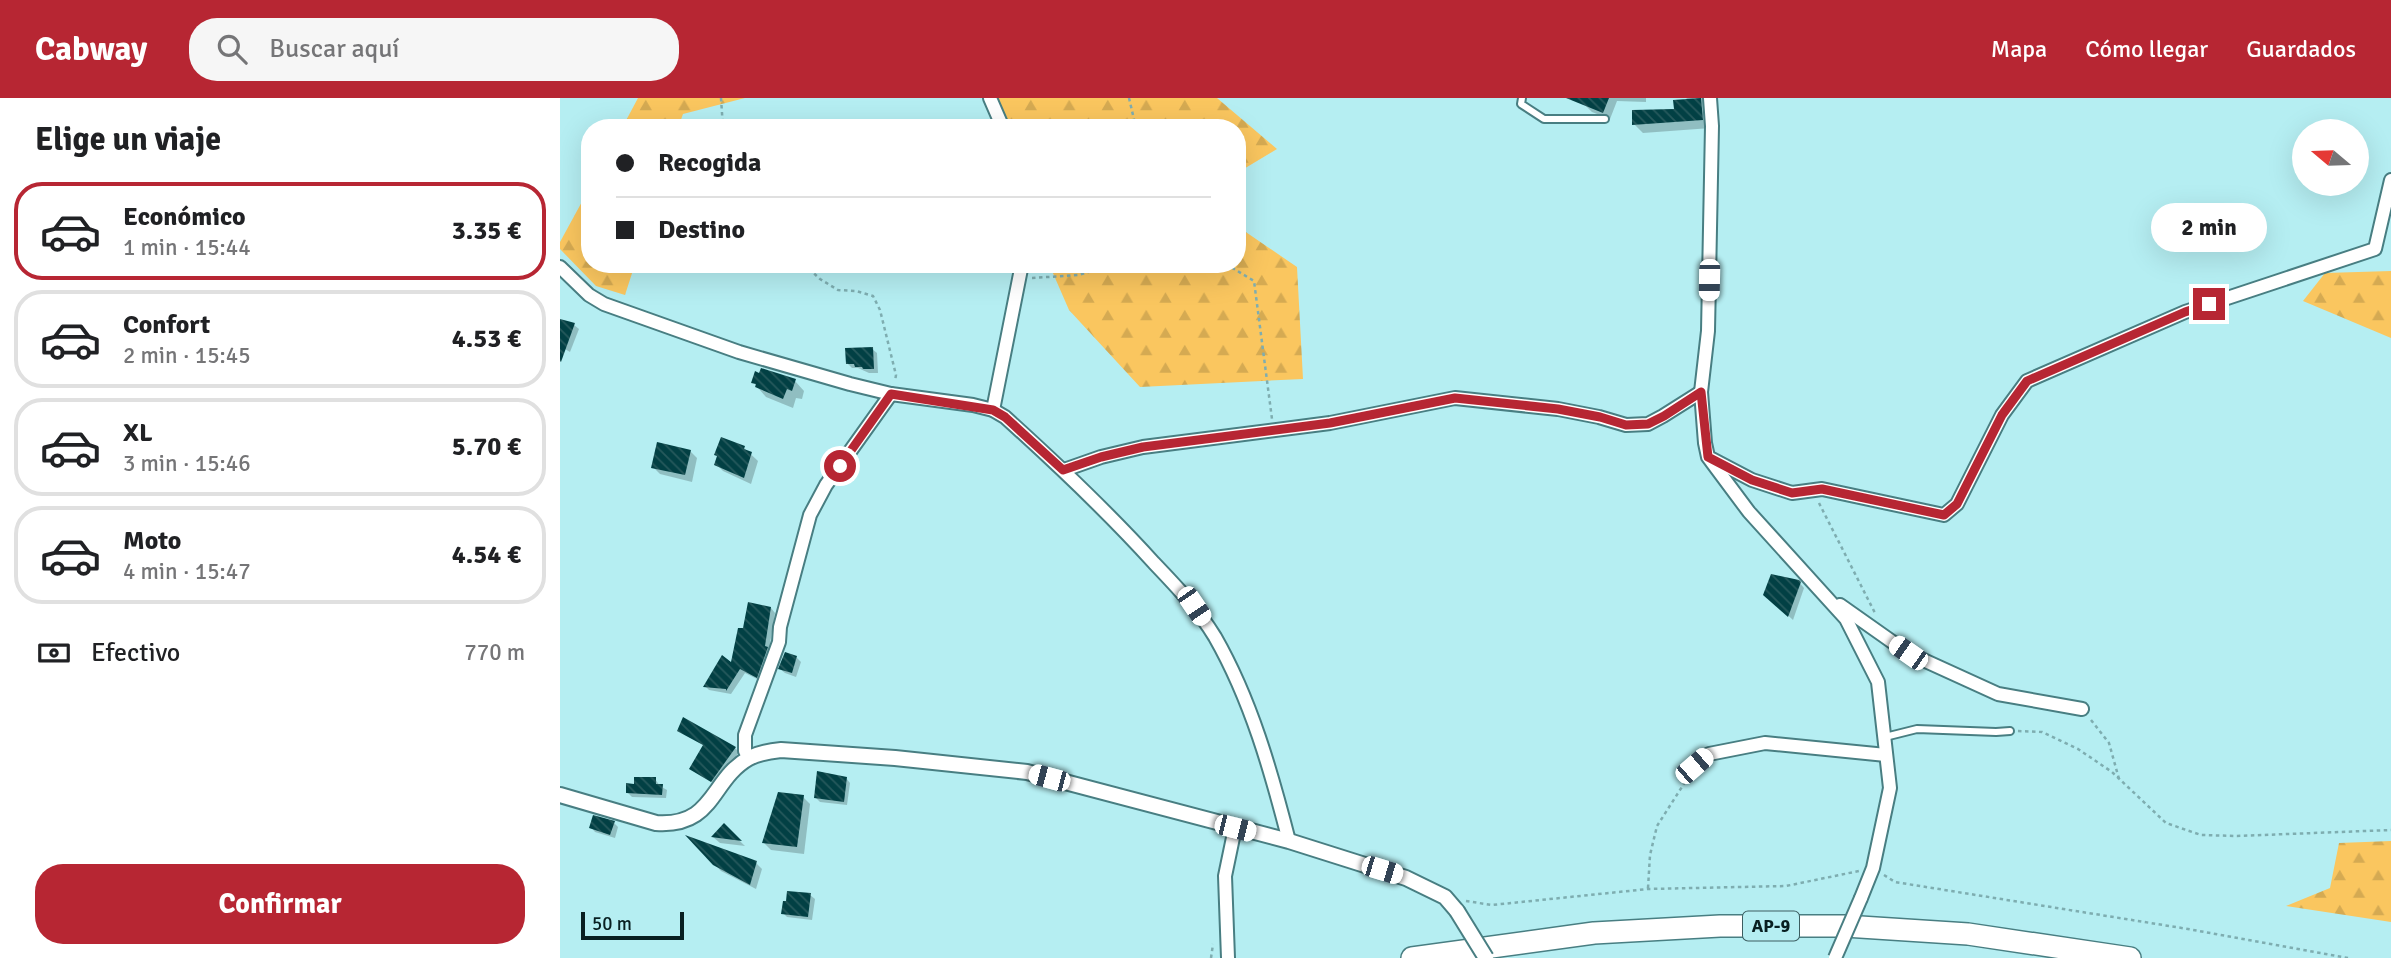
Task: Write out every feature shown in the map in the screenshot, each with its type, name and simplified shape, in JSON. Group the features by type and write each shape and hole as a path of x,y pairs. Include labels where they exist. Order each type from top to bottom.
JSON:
{"highway":[{"name":"AP-9","path":"1412,958 1594,933 1734,926 1845,926 1968,934 2130,958"}],"street":[{"path":"990,98 999,119"},
{"path":"1710,98 1712,126 1708,331 1701,392 1708,457 1749,512 1846,619 1878,682 1890,788 1873,868 1835,958"},
{"path":"1708,457 1752,480 1792,493 1822,489 1944,515 1957,504 2002,415 2027,381 2185,312 2375,249 2391,180"},
{"path":"560,268 589,295 604,304 739,352 891,394 993,410 1005,417 1111,516 1194,606 1215,637 1240,688 1269,763 1289,841"},
{"path":"993,410 1020,273"},
{"path":"1063,470 1143,447 1330,423 1455,398 1558,409 1626,425 1648,424 1701,392"},
{"path":"748,758 745,735 779,642 780,627 810,515 826,485 891,394"},
{"path":"1822,593 1908,653 1998,694 2082,709"},
{"path":"1694,766 1709,754 1765,743 1886,755"},
{"path":"560,795 656,823 676,822 702,810 748,758 781,750 895,758 1027,772 1289,841 1406,878 1445,897 1457,911 1486,958"},
{"path":"1228,958 1225,876 1235,828"}],"lane":[{"path":"1522,98 1521,104 1544,119 1605,119"},
{"path":"1885,737 1917,729 2010,731"}],"path":[{"path":"721,98 722,119"},
{"path":"1129,98 1134,119"},
{"path":"814,273 838,290 873,296 880,310 896,375 891,394"},
{"path":"1019,279 1085,273"},
{"path":"1241,273 1254,281 1273,429"},
{"path":"1813,491 1872,604 1885,637"},
{"path":"2082,709 2109,743 2120,780"},
{"path":"2010,731 2042,732 2078,749 2120,780 2166,823 2201,835 2391,830"},
{"path":"1648,889 1650,855 1657,827 1694,766"},
{"path":"1445,897 1492,905 1648,889 1786,886 1873,868 1895,882 2188,929 2348,958"}],"green space":[{"path":"638,98 745,98 683,114 681,119 627,119"},
{"path":"990,98 1217,98 1242,119 999,119"},
{"path":"1246,123 1277,149 1246,168"},
{"path":"581,204 581,271 560,249 560,242"},
{"path":"1246,232 1297,267 1303,379 1140,387 1069,310 1053,273 1246,273"},
{"path":"2391,271 2391,338 2303,301 2325,273"},
{"path":"583,273 632,273 625,295 596,286"},
{"path":"2391,841 2391,922 2286,906 2330,888 2339,843"}],"building":[{"path":"1566,98 1609,98 1603,113"},
{"path":"1701,98 1703,120 1632,125 1632,110 1674,109 1673,100"},
{"path":"560,319 575,323 561,362 560,361"},
{"path":"873,347 874,369 846,364 845,348"},
{"path":"761,368 796,379 792,391 787,389 783,399 755,387 756,384 751,383 755,371 759,373"},
{"path":"721,437 745,446 744,449 752,452 744,478 714,465 717,456 714,455"},
{"path":"657,442 691,450 685,475 651,468"},
{"path":"1771,574 1801,582 1788,617 1763,595"},
{"path":"748,602 771,607 765,646 768,647 757,678 740,669 726,691 703,687 722,655 731,662 738,628 743,628"},
{"path":"785,652 797,656 792,673 778,669"},
{"path":"683,717 736,747 711,782 689,769 703,745 677,731"},
{"path":"817,771 847,777 844,802 814,798"},
{"path":"634,777 656,777 656,784 663,784 662,795 626,793 626,783 634,784"},
{"path":"778,792 804,795 797,847 762,843"},
{"path":"593,815 615,821 610,835 589,828"},
{"path":"724,823 742,841 711,837"},
{"path":"685,835 757,861 750,885 713,865"},
{"path":"787,891 811,893 808,917 781,914"}],"route":[{"path":"840,466 891,394 993,410 1005,417 1063,470 1143,447 1330,423 1455,398 1558,409 1626,425 1648,424 1701,392 1708,457 1730,469 1752,480 1792,493 1822,489 1944,515 1957,504 2002,415 2027,381 2209,304"}]}
